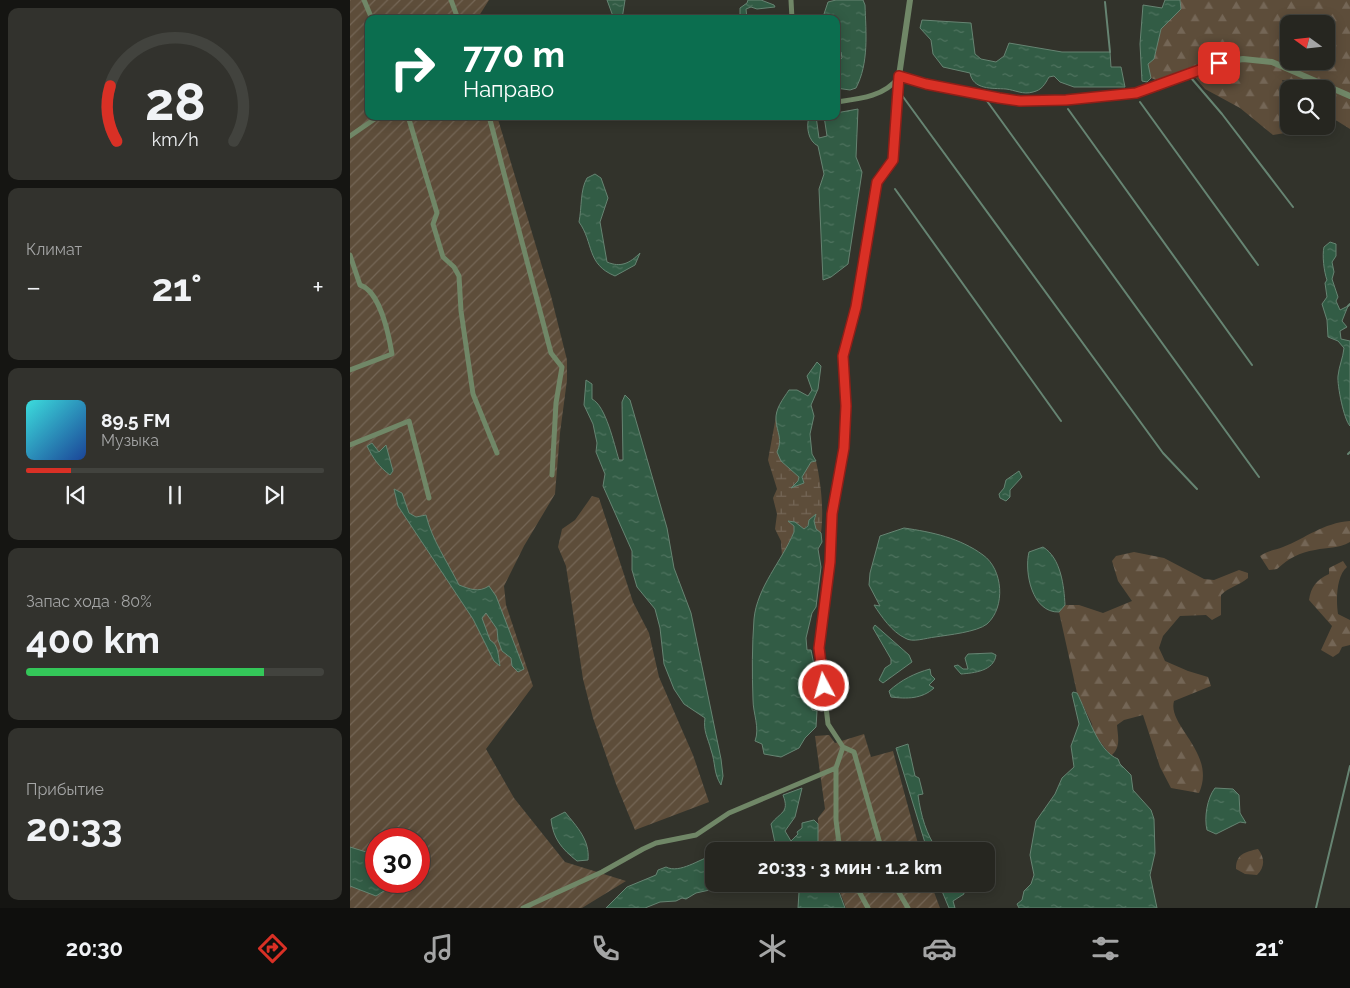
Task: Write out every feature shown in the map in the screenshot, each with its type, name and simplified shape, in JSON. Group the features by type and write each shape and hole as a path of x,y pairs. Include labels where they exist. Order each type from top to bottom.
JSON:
{"street":[{"path":"364,0 370,15"},
{"path":"451,0 457,15"},
{"path":"791,0 792,15"},
{"path":"879,842 854,752 843,747 828,724 819,648 830,562 832,514 844,448 846,406 843,356 856,307 877,182 893,160 899,76 910,0"},
{"path":"899,76 926,84 999,98 1020,101 1066,100 1136,93 1219,63 1243,59 1272,62 1350,96"},
{"path":"840,101 865,98 882,92 899,76"},
{"path":"350,136 373,120"},
{"path":"409,120 437,213 433,224 443,257 454,267 460,276 461,311 472,394 497,453"},
{"path":"490,120 550,353 562,367 556,404 552,474"},
{"path":"350,255 360,285 365,287 375,299 387,327 392,354 350,370"},
{"path":"350,445 409,421 429,498"},
{"path":"839,842 836,820 836,768 843,747"},
{"path":"523,908 602,872 656,843 696,835 729,813 836,768"},
{"path":"859,892 868,908"},
{"path":"899,892 908,908"}],"green space":[{"path":"350,0 489,0 480,15 365,15 365,120 498,120 551,296 567,360 567,380 555,494 524,546 504,586 506,605 533,686 486,749 514,798 565,862 626,881 582,908 350,908"},
{"path":"1180,0 1350,0 1350,129 1335,120 1335,80 1280,80 1280,134 1273,135 1240,108 1205,89 1188,69 1156,80 1151,78 1148,64 1154,58 1161,29 1181,9"},
{"path":"777,411 781,461 799,477 798,481 794,484 804,483 803,477 806,469 811,462 816,461 821,487 822,506 821,533 815,529 814,521 816,516 804,529 795,522 789,521 794,526 794,532 782,557 781,541 775,529 777,514 773,498 777,489 768,460"},
{"path":"592,496 599,498 633,602 649,633 659,677 693,755 709,802 635,830 616,784 593,718 583,679 566,566 558,547 562,529 575,520"},
{"path":"1350,521 1350,542 1346,544 1304,552 1290,559 1277,569 1269,570 1260,556 1323,528 1340,522"},
{"path":"1134,552 1164,558 1204,579 1214,580 1239,570 1248,573 1248,578 1221,595 1221,615 1212,620 1206,615 1180,616 1163,636 1159,648 1165,661 1208,677 1211,686 1174,701 1177,720 1202,765 1203,779 1199,793 1171,788 1160,767 1143,715 1124,720 1117,725 1118,746 1111,756 1093,732 1092,724 1077,693 1059,612 1065,605 1079,605 1103,613 1132,601 1118,581 1112,561 1116,556"},
{"path":"1343,561 1347,567 1343,571 1339,582 1337,609 1338,614 1350,620 1350,645 1342,647 1339,653 1333,657 1321,650 1332,626 1309,600 1311,591 1317,581 1329,574 1329,568"},
{"path":"864,734 871,757 893,751 918,842 817,842 818,818 825,809 815,736 829,735 835,743"},
{"path":"1258,849 1263,862 1262,869 1257,875 1245,874 1236,869 1236,864 1242,854"},
{"path":"840,892 934,892 940,908 846,908"}],"water":[{"path":"607,0 625,0 623,15 613,15"},
{"path":"748,0 761,0 775,7 757,9 751,7 746,9 747,15 740,15 740,8"},
{"path":"836,0 863,0 865,5 865,58 856,88 850,90 840,89 840,60 842,58 840,52 840,15 824,15 828,2"},
{"path":"1165,0 1180,0 1181,9 1161,29 1154,59 1148,64 1151,78 1147,82 1142,81 1140,44 1143,5 1162,8"},
{"path":"922,20 971,23 975,54 981,59 996,62 1004,56 1009,43 1062,52 1110,52 1111,67 1121,67 1125,87 1074,87 1060,82 1054,76 1049,77 1039,90 1029,93 984,87 975,83 970,73 943,67 933,54 931,40 920,28"},
{"path":"858,109 856,157 862,172 848,264 831,277 823,280 819,189 824,174 818,146 812,141 809,133 808,121 817,120 819,138 827,136 825,120 840,120 840,112"},
{"path":"595,174 601,178 608,198 600,222 607,262 617,265 625,264 640,253 635,265 615,276 606,271 595,259 579,222 585,183 587,178"},
{"path":"1330,242 1336,244 1336,256 1332,262 1334,272 1332,279 1338,297 1336,301 1340,310 1348,306 1342,321 1347,327 1340,331 1341,339 1350,341 1350,426 1343,410 1338,380 1344,348 1338,341 1328,337 1327,320 1322,304 1327,297 1323,250"},
{"path":"817,362 821,366 818,389 811,405 814,416 810,434 812,454 816,461 811,462 802,477 804,483 791,488 798,481 799,477 781,461 777,452 780,440 776,420 777,412 789,390 797,390 808,396 812,390 807,376"},
{"path":"586,380 592,384 592,399 597,403 605,417 619,460 623,460 622,402 625,395 630,400 667,528 674,568 691,613 721,759 723,776 721,785 705,731 705,718 684,704 674,689 664,664 660,628 655,609 637,587 632,570 632,551 603,486 605,474 596,452 597,443 593,424 584,405"},
{"path":"372,443 379,452 386,445 393,471 390,475 379,465 369,450 367,446"},
{"path":"1019,471 1022,477 1010,490 1010,497 1006,501 1000,498 999,494 1004,488 1006,480"},
{"path":"394,489 402,493 409,513 416,517 426,515 436,542 459,585 478,590 489,586 496,596 524,669 518,672 512,666 511,658 502,651 497,629 486,613 482,618 490,640 497,648 500,666 494,661 473,619 398,506"},
{"path":"816,514 814,521 816,529 821,533 822,542 818,549 821,567 816,607 812,613 806,638 807,650 811,650 815,670 811,674 812,710 817,711 816,727 805,738 799,748 781,757 764,754 762,744 755,741 757,731 753,705 752,659 756,607 765,585 794,532 794,526 788,521 795,522 804,529 808,526 809,520"},
{"path":"904,528 955,540 974,549 990,561 995,569 1000,588 997,608 987,624 970,631 915,640 900,635 887,623 874,605 880,606 869,585 870,573 880,536"},
{"path":"1043,547 1058,565 1064,589 1065,605 1059,612 1050,611 1042,606 1036,599 1029,580 1029,552"},
{"path":"875,625 909,655 912,662 883,683 879,680 885,668 891,664 891,659 873,628"},
{"path":"992,653 996,655 992,665 983,670 961,674 954,666 958,665 963,669 968,669 965,658 968,654"},
{"path":"930,669 931,675 935,679 929,685 934,688 929,692 914,697 891,697 889,691 898,683"},
{"path":"1073,692 1077,693 1098,740 1111,755 1118,759 1120,764 1131,775 1133,790 1151,810 1154,819 1155,853 1150,875 1157,908 1019,908 1017,904 1022,900 1024,891 1031,884 1034,875 1030,855 1036,821 1055,794 1062,778 1074,767 1071,746 1079,724"},
{"path":"908,744 915,776 919,778 923,794 918,795 922,817 932,842 925,842 896,748"},
{"path":"802,788 795,817 785,831 791,841 802,828 802,823 814,820 818,824 818,842 775,842 771,824 785,809 783,795"},
{"path":"1215,788 1233,789 1239,795 1240,813 1246,823 1240,822 1216,834 1207,830 1207,808"},
{"path":"565,812 585,840 588,860 577,861 563,848 556,838 551,819"},
{"path":"350,847 365,852 365,892 350,886"},
{"path":"705,858 705,891 696,893 686,899 660,902 645,908 606,908 627,887 656,875 658,870 666,867 677,869"},
{"path":"799,892 839,892 845,908 798,908"},
{"path":"942,892 964,892 964,894 953,901 955,908 949,908"},
{"path":"368,893 381,893 376,896"}],"waterway":[{"path":"1105,2 1110,52"},
{"path":"1192,79 1222,114 1293,207"},
{"path":"901,94 1163,453 1197,489"},
{"path":"987,101 1259,477"},
{"path":"1140,102 1258,265"},
{"path":"1068,109 1252,365"},
{"path":"895,189 1061,421"},
{"path":"1316,908 1350,766"}],"route":[{"path":"824,686 819,648 830,562 832,514 844,448 846,406 843,356 856,307 877,182 893,160 899,76 926,84 999,98 1020,101 1066,100 1136,93 1219,63"}]}
